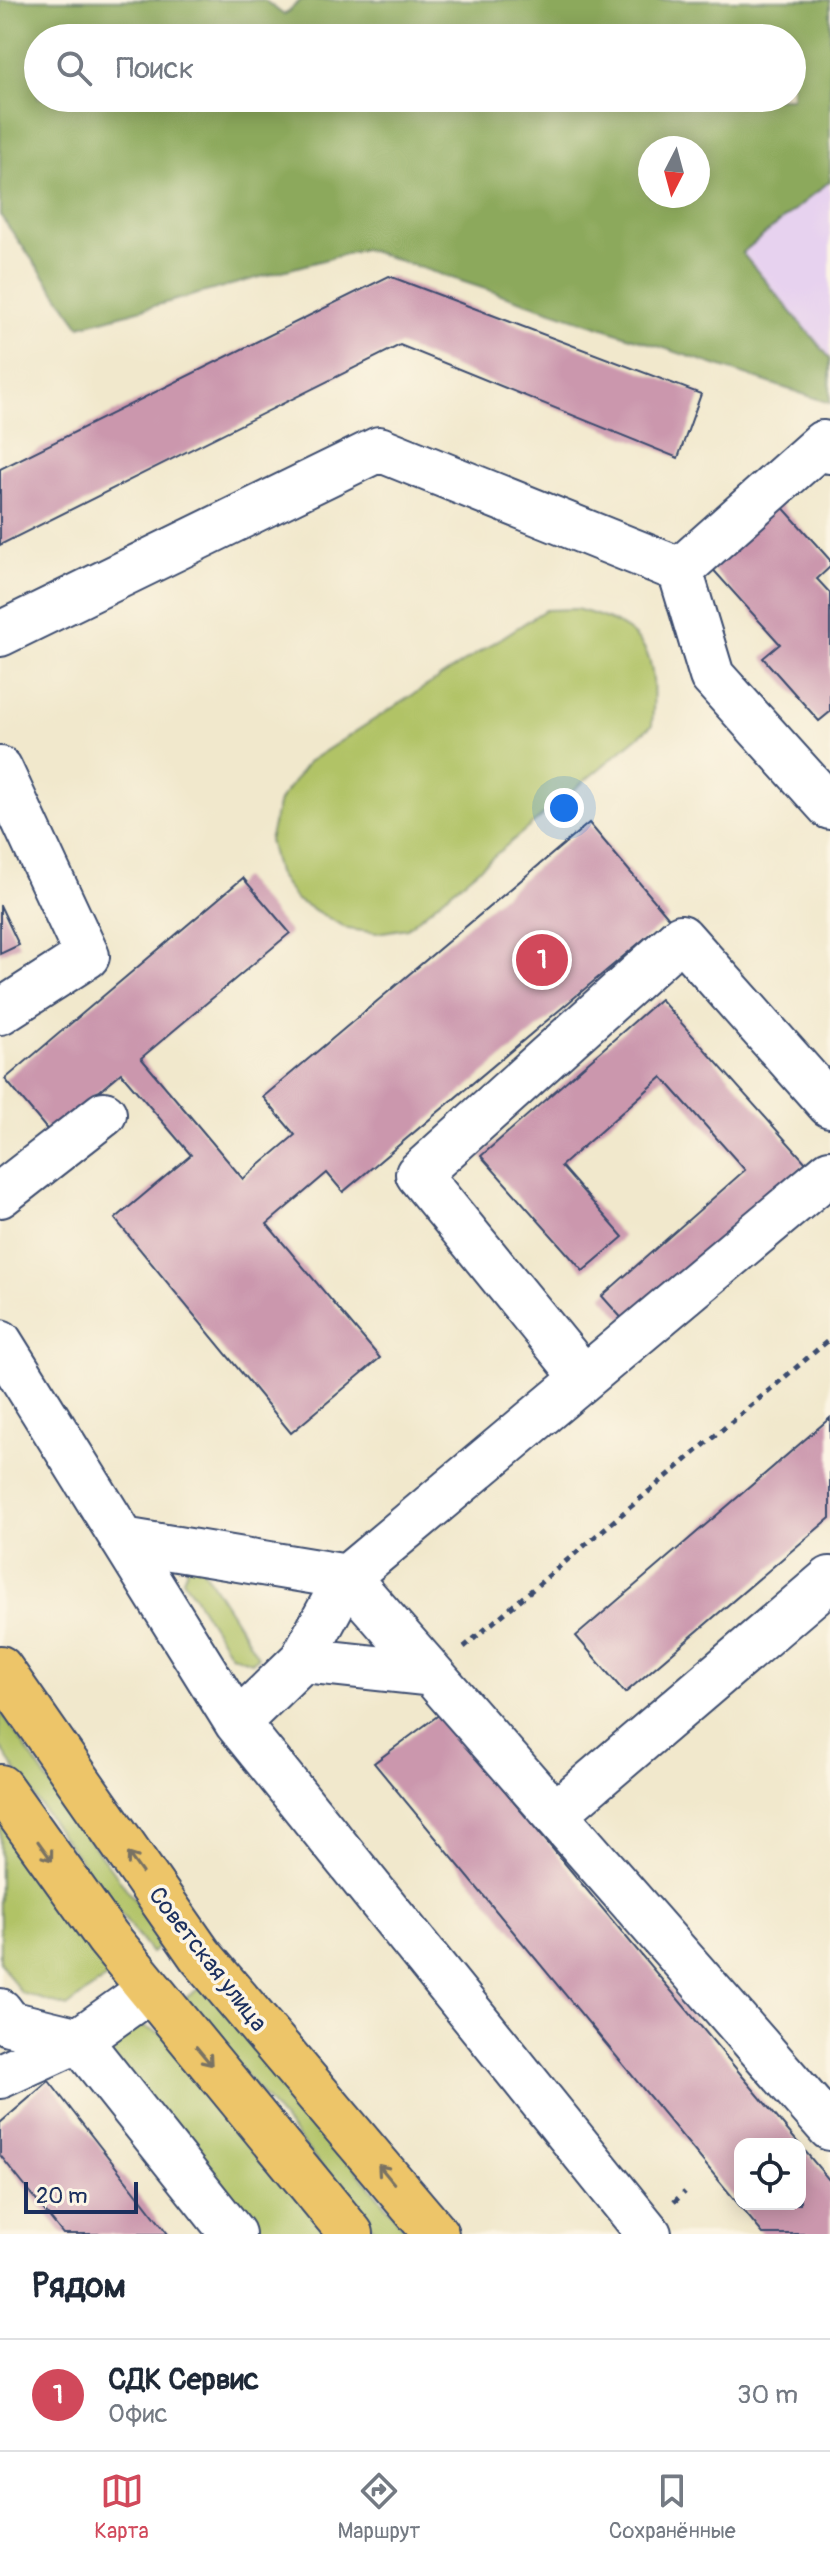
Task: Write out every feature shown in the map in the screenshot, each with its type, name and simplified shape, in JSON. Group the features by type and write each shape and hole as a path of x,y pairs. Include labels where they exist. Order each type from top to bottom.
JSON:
{"main road":[{"name":"Советская улица","path":"0,1668 200,1955 436,2234"},
{"path":"0,1787 149,1990 351,2234"}],"lane":[{"path":"680,570 823,443 830,451"},
{"path":"0,634 379,449 680,570"},
{"path":"680,570 712,676 830,807"},
{"path":"0,769 87,956 0,1012"},
{"path":"584,1378 418,1174 681,937 830,1105"},
{"path":"0,1195 104,1114"},
{"path":"237,1723 302,1660 347,1577 830,1172"},
{"path":"0,1342 237,1723 649,2234"},
{"path":"123,1540 347,1577 830,2128"},
{"path":"556,1813 830,1579"},
{"path":"302,1660 432,1674"},
{"path":"0,2076 79,2040 149,1990"},
{"path":"0,2011 9,2023 79,2040 233,2234"}],"path":[{"path":"432,1674 830,1339"}],"shaded area":[{"path":"830,181 830,358 742,252"}],"green space":[{"path":"0,0 264,0 284,15 301,0 830,0 830,181 742,253 830,358 830,403 364,249 80,326 0,215"},
{"path":"576,609 620,625 644,647 653,679 652,725 407,928 377,933 348,929 295,899 277,873 269,840 279,801 308,762 545,610"},
{"path":"193,1554 258,1656 251,1662 230,1654 183,1579"},
{"path":"0,1710 74,1820 166,1941 151,1953 58,1831 0,1747"},
{"path":"0,1807 114,1972 67,2007 21,1993 0,1962"},
{"path":"205,1984 409,2234 378,2234 183,2000"},
{"path":"131,2023 169,2036 332,2234 249,2234 100,2048"}],"building":[{"path":"389,276 701,394 678,458 400,345 0,545 0,469"},
{"path":"779,503 830,560 830,567 817,579 830,593 830,712 819,721 763,658 780,644 709,565"},
{"path":"589,823 669,918 343,1192 327,1173 267,1224 380,1358 291,1433 115,1219 191,1155 121,1073 50,1133 5,1079 243,878 290,933 141,1058 243,1179 295,1135 263,1097"},
{"path":"0,905 19,945 0,954"},
{"path":"660,999 806,1163 626,1323 602,1296 745,1170 662,1077 561,1166 623,1237 583,1271 481,1156"},
{"path":"830,1418 830,1518 625,1693 576,1636"},
{"path":"440,1714 794,2138 734,2138 734,2199 374,1763"},
{"path":"49,2081 168,2234 63,2234 0,2155 0,2123"},
{"path":"806,2152 830,2181 830,2234 763,2234 743,2210 806,2210"}],"place":[{"name":"СДК Сервис","path":"542,960"}]}
